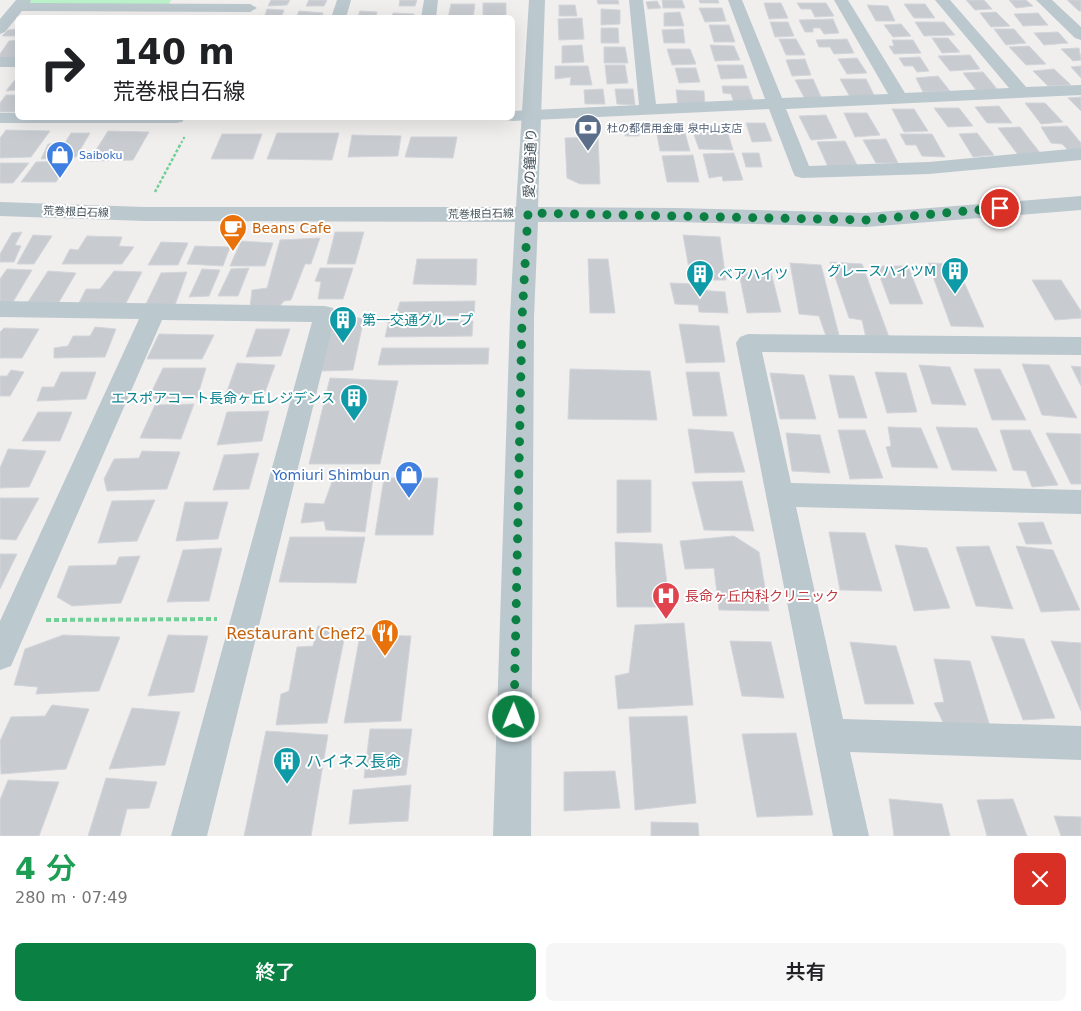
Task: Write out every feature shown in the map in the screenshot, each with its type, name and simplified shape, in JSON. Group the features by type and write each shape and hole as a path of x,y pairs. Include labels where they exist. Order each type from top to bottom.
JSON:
{"street":[{"path":"339,15 344,0"},
{"path":"428,15 431,0"},
{"name":"愛の鐘通り","path":"512,836 522,318 537,0"},
{"path":"636,0 648,110"},
{"path":"735,0 802,172 929,168 1081,154"},
{"path":"841,0 900,99"},
{"path":"942,0 1022,93"},
{"path":"1043,0 1081,35"},
{"path":"0,29 21,4 249,8"},
{"path":"0,62 15,62"},
{"path":"515,116 1081,90"},
{"path":"0,118 15,118"},
{"name":"荒巻根白石線","path":"0,209 145,214 528,213 866,220 1081,203"},
{"path":"0,309 325,314 189,836"},
{"path":"0,655 155,310"},
{"path":"851,836 748,343 1081,346"},
{"path":"781,495 1081,502"},
{"path":"830,735 1081,743"}],"path":[{"path":"154,193 186,134"},
{"path":"15,620 246,618"}],"green space":[{"path":"29,0 171,0 168,6 30,6"}],"building":[{"path":"271,0 290,0 287,5 268,6"},
{"path":"309,0 327,0 324,6 306,6"},
{"path":"400,0 417,0 415,6 399,6"},
{"path":"597,0 618,0 619,4 598,4"},
{"path":"662,0 682,0 685,8 663,8"},
{"path":"699,0 718,0 719,3 700,3"},
{"path":"966,0 984,0 992,9 975,10"},
{"path":"1009,0 1026,0 1033,6 1016,8"},
{"path":"1067,0 1081,0 1081,11 1079,11"},
{"path":"657,1 661,8 648,9 646,2"},
{"path":"483,3 506,3 506,15 483,15"},
{"path":"764,3 781,3 788,18 769,19"},
{"path":"797,3 826,3 834,16 815,17 811,9 801,9"},
{"path":"451,4 475,4 473,15 449,15"},
{"path":"904,4 925,4 935,18 914,18"},
{"path":"559,5 575,5 577,16 559,16"},
{"path":"867,5 888,6 895,21 876,21"},
{"path":"699,8 722,8 726,21 705,22"},
{"path":"267,9 284,10 282,15 265,15"},
{"path":"601,9 620,10 620,24 601,25"},
{"path":"299,11 323,13 323,15 297,15"},
{"path":"360,11 377,12 376,15 358,15"},
{"path":"680,12 684,26 664,26 664,13"},
{"path":"996,12 1010,26 991,27 980,13"},
{"path":"393,13 414,14 414,15 393,15"},
{"path":"1038,13 1048,25 1023,26 1014,14"},
{"path":"582,18 584,39 559,40 558,19"},
{"path":"833,19 839,33 824,34 820,28 813,28 813,32 805,32 799,20"},
{"path":"770,22 788,22 794,36 775,37"},
{"path":"915,22 944,22 955,35 924,36"},
{"path":"901,24 911,36 893,37 884,25"},
{"path":"709,25 729,25 735,42 714,42"},
{"path":"601,28 618,28 619,43 601,43"},
{"path":"15,29 15,36 2,36 8,30"},
{"path":"683,29 685,43 664,43 662,30"},
{"path":"994,29 1014,29 1026,43 1006,45"},
{"path":"1058,32 1068,43 1044,45 1034,33"},
{"path":"932,38 948,38 960,52 942,53"},
{"path":"779,39 796,39 805,55 786,55"},
{"path":"847,39 854,53 834,54 830,47 819,47 816,40"},
{"path":"15,40 15,59 0,60 0,54 9,41"},
{"path":"892,40 913,40 921,53 894,54 889,46 894,46"},
{"path":"582,45 584,62 562,63 562,46"},
{"path":"710,45 734,46 740,60 715,61"},
{"path":"1029,46 1046,64 1026,65 1009,47"},
{"path":"604,47 625,47 628,63 604,63"},
{"path":"1079,48 1081,60 1073,61 1061,49"},
{"path":"667,49 690,49 696,64 672,65"},
{"path":"970,55 980,69 950,71 938,56"},
{"path":"920,57 929,71 917,72 913,66 904,66 899,58"},
{"path":"857,58 867,73 847,74 838,59"},
{"path":"805,59 811,75 792,76 786,60"},
{"path":"605,65 625,65 628,83 607,84"},
{"path":"717,65 743,65 747,78 721,79"},
{"path":"555,66 588,66 592,85 570,85 571,77 555,79"},
{"path":"1081,66 1081,78 1071,67"},
{"path":"675,68 696,68 700,82 679,83"},
{"path":"1054,69 1071,85 1048,86 1033,71"},
{"path":"983,72 997,89 976,90 963,73"},
{"path":"938,76 950,91 923,92 916,78"},
{"path":"813,79 822,99 805,99 795,80"},
{"path":"840,79 866,79 875,97 850,97"},
{"path":"15,80 15,90 6,91"},
{"path":"722,86 748,86 754,103 734,103 731,94 723,93"},
{"path":"603,89 605,104 585,104 584,90"},
{"path":"615,89 633,89 635,105 617,104"},
{"path":"676,90 704,91 705,105 678,106"},
{"path":"6,95 15,95 15,112 0,112 0,103"},
{"path":"1081,97 1081,111 1068,98"},
{"path":"1025,103 1045,103 1063,122 1041,124"},
{"path":"999,106 1012,123 987,123 975,107"},
{"path":"934,108 959,108 973,126 948,127"},
{"path":"892,109 914,109 928,131 904,132"},
{"path":"844,113 867,113 880,135 855,137"},
{"path":"826,115 837,138 811,140 799,116"},
{"path":"746,123 765,123 772,141 752,142"},
{"path":"625,126 638,126 639,136 625,136"},
{"path":"1067,126 1081,143 1081,149 1068,150 1062,144 1051,143 1041,127"},
{"path":"699,127 726,127 733,150 699,149 694,135 699,134"},
{"path":"1020,127 1041,154 1018,155 998,128"},
{"path":"656,129 684,129 690,151 660,151"},
{"path":"6,130 50,131 31,157 0,158 0,138"},
{"path":"108,131 149,132 133,160 89,161"},
{"path":"71,133 90,133 76,157 41,159 48,144 65,143"},
{"path":"277,133 339,133 332,160 267,159"},
{"path":"977,133 994,155 973,157 959,134"},
{"path":"222,134 262,134 253,159 211,159"},
{"path":"900,134 932,134 945,157 922,156 916,145 906,145"},
{"path":"352,135 401,136 398,156 348,157"},
{"path":"411,137 457,137 453,158 405,157"},
{"path":"598,137 600,184 580,184 567,178 565,138"},
{"path":"886,139 898,163 876,163 863,140"},
{"path":"845,141 857,165 828,167 817,142"},
{"path":"734,153 743,180 723,181 722,176 709,178 703,154"},
{"path":"742,153 759,153 762,167 746,167"},
{"path":"693,155 699,182 667,182 662,156"},
{"path":"70,161 56,182 21,182 36,162"},
{"path":"0,163 29,163 13,183 0,183"},
{"path":"22,232 15,245 21,246 14,262 0,262 0,254 12,233"},
{"path":"335,232 364,232 355,264 327,264"},
{"path":"33,235 52,236 34,264 17,264"},
{"path":"683,235 720,237 726,280 691,280"},
{"path":"87,236 122,237 119,246 134,247 122,264 62,264 70,249 78,250"},
{"path":"320,238 311,264 305,264 291,300 284,301 279,307 250,307 252,290 267,288 280,240"},
{"path":"241,241 273,243 265,266 230,266"},
{"path":"161,242 188,243 178,265 148,265"},
{"path":"195,246 230,247 223,266 187,264"},
{"path":"417,259 477,259 476,285 413,284"},
{"path":"588,259 608,259 615,313 590,313"},
{"path":"830,262 862,264 889,337 866,338 862,320 849,318"},
{"path":"790,263 821,265 840,339 827,339 819,316 799,314"},
{"name":"グレースハイツM","path":"928,263 956,264 984,327 951,326"},
{"path":"876,266 908,266 923,304 890,304"},
{"path":"249,268 238,296 218,296 231,269"},
{"path":"320,268 353,268 343,299 318,299 321,282 315,281"},
{"path":"7,269 32,270 13,302 0,302 0,279"},
{"path":"202,269 220,270 209,296 189,297"},
{"path":"48,271 76,273 59,302 28,302"},
{"path":"114,271 142,272 125,305 79,303 86,289 100,289"},
{"path":"187,272 175,305 146,304 161,273"},
{"path":"771,272 781,312 747,313 739,273"},
{"path":"1032,280 1061,280 1081,311 1081,318 1055,320"},
{"name":"ベアハイツ","path":"670,283 698,284 699,290 725,292 728,313 699,312 698,305 675,304"},
{"path":"475,301 474,316 396,315 400,302"},
{"name":"第一交通グループ","path":"335,318 364,318 353,370 321,371"},
{"path":"389,320 473,321 472,336 385,337"},
{"path":"679,324 719,326 725,362 686,363"},
{"path":"95,327 116,329 105,357 54,358 54,348 68,346 73,336 90,336"},
{"path":"4,328 39,329 22,358 0,358 0,332"},
{"path":"256,329 290,329 281,356 246,357"},
{"path":"159,334 214,335 202,359 147,359"},
{"path":"382,348 489,348 488,364 378,365"},
{"path":"237,363 275,365 264,395 226,394"},
{"path":"1022,364 1049,365 1077,418 1042,415"},
{"path":"919,365 950,367 966,405 932,404"},
{"path":"1071,366 1081,367 1081,386"},
{"path":"163,368 206,368 197,398 148,399"},
{"path":"570,369 650,371 657,420 568,419"},
{"path":"974,369 1000,369 1026,420 992,420"},
{"path":"11,370 24,372 10,396 0,396 0,376 7,376"},
{"path":"61,372 96,372 86,399 37,401 42,387 54,387"},
{"path":"686,372 719,372 727,416 693,416"},
{"path":"875,372 906,373 917,412 887,413"},
{"path":"770,373 804,375 816,419 780,419"},
{"path":"829,375 854,376 867,418 839,418"},
{"name":"エスポアコート長命ヶ丘レジデンス","path":"330,378 398,381 380,464 309,464"},
{"path":"194,404 181,439 140,438 155,405"},
{"path":"269,411 262,441 217,445 227,412"},
{"path":"38,412 72,412 60,441 22,441"},
{"path":"888,427 921,428 938,468 892,467 886,447 891,446"},
{"path":"936,427 977,428 997,471 952,470"},
{"path":"688,429 733,432 745,472 695,473"},
{"path":"838,430 865,430 883,478 850,479"},
{"path":"1000,430 1030,430 1058,485 1032,487 1026,471 1013,470"},
{"path":"786,433 820,435 830,473 792,471"},
{"path":"1046,433 1081,434 1081,484 1071,484"},
{"path":"8,449 46,451 29,487 0,488 0,468"},
{"path":"142,451 180,452 167,489 107,491 104,479 114,459 139,458"},
{"path":"259,453 249,489 213,490 224,455"},
{"path":"384,478 438,478 433,535 375,535"},
{"path":"333,479 373,479 365,532 326,530 324,521 301,523 305,503 324,504"},
{"path":"617,480 651,480 651,532 617,533"},
{"path":"742,481 754,531 704,530 692,482"},
{"path":"0,498 39,498 16,540 0,539"},
{"path":"155,500 137,541 98,543 112,501"},
{"path":"185,502 228,502 218,539 176,541"},
{"path":"1043,522 1052,544 1026,544 1018,523"},
{"path":"829,532 865,533 882,591 840,590"},
{"path":"734,536 759,552 769,611 719,610 714,568 685,569 680,541"},
{"path":"290,537 365,537 356,583 279,582"},
{"path":"615,542 662,544 670,607 617,607"},
{"path":"895,545 927,548 950,608 914,611"},
{"path":"989,546 1013,609 976,606 956,547"},
{"path":"1016,546 1053,550 1080,610 1041,612"},
{"path":"222,548 209,601 167,602 183,550"},
{"path":"0,554 17,554 0,589"},
{"path":"140,556 121,603 72,606 57,597 69,566 116,565 119,557"},
{"path":"684,623 693,705 618,709 615,676 629,673 635,625"},
{"path":"318,626 346,630 327,723 276,725 281,694 289,691 297,647 313,646"},
{"path":"63,635 120,637 99,691 36,694 38,687 14,685 25,649"},
{"path":"168,635 208,636 194,692 148,696"},
{"path":"360,635 411,636 401,721 344,723"},
{"path":"991,636 1024,639 1055,718 1023,720"},
{"path":"730,641 771,642 784,698 742,696"},
{"path":"1051,641 1081,643 1081,711"},
{"path":"850,642 896,646 914,704 865,704"},
{"path":"934,659 970,661 992,733 947,731 934,703 944,702"},
{"path":"52,705 89,709 66,769 1,774 0,741 11,717 45,716"},
{"path":"132,708 180,712 165,765 109,769"},
{"path":"687,716 696,803 635,810 629,717"},
{"path":"370,729 412,729 406,775 364,778"},
{"name":"ハイネス長命","path":"266,731 328,735 311,836 244,836"},
{"path":"796,733 813,815 757,817 742,734"},
{"path":"615,771 620,808 564,811 564,772"},
{"path":"106,778 157,782 149,808 127,809 120,836 88,836"},
{"path":"8,780 59,782 39,836 0,836 0,800"},
{"path":"411,785 408,821 349,824 353,790"},
{"path":"889,799 942,804 950,836 894,836"},
{"path":"1013,799 1027,836 987,836 977,800"},
{"path":"1054,816 1081,817 1081,836 1061,836"},
{"path":"651,822 698,823 699,836 651,836"}],"place":[{"name":"杜の都信用金庫 泉中山支店","path":"588,152"},
{"name":"Saiboku","path":"60,179"},
{"name":"Beans Cafe","path":"233,252"},
{"name":"グレースハイツM","path":"955,295"},
{"name":"ベアハイツ","path":"700,298"},
{"name":"第一交通グループ","path":"343,344"},
{"name":"エスポアコート長命ヶ丘レジデンス","path":"354,422"},
{"name":"Yomiuri Shimbun","path":"409,499"},
{"name":"長命ヶ丘内科クリニック","path":"666,620"},
{"name":"Restaurant Chef2","path":"385,657"},
{"name":"ハイネス長命","path":"287,785"}],"route":[{"path":"514,717 522,318 528,213 866,220 1000,208"}]}
